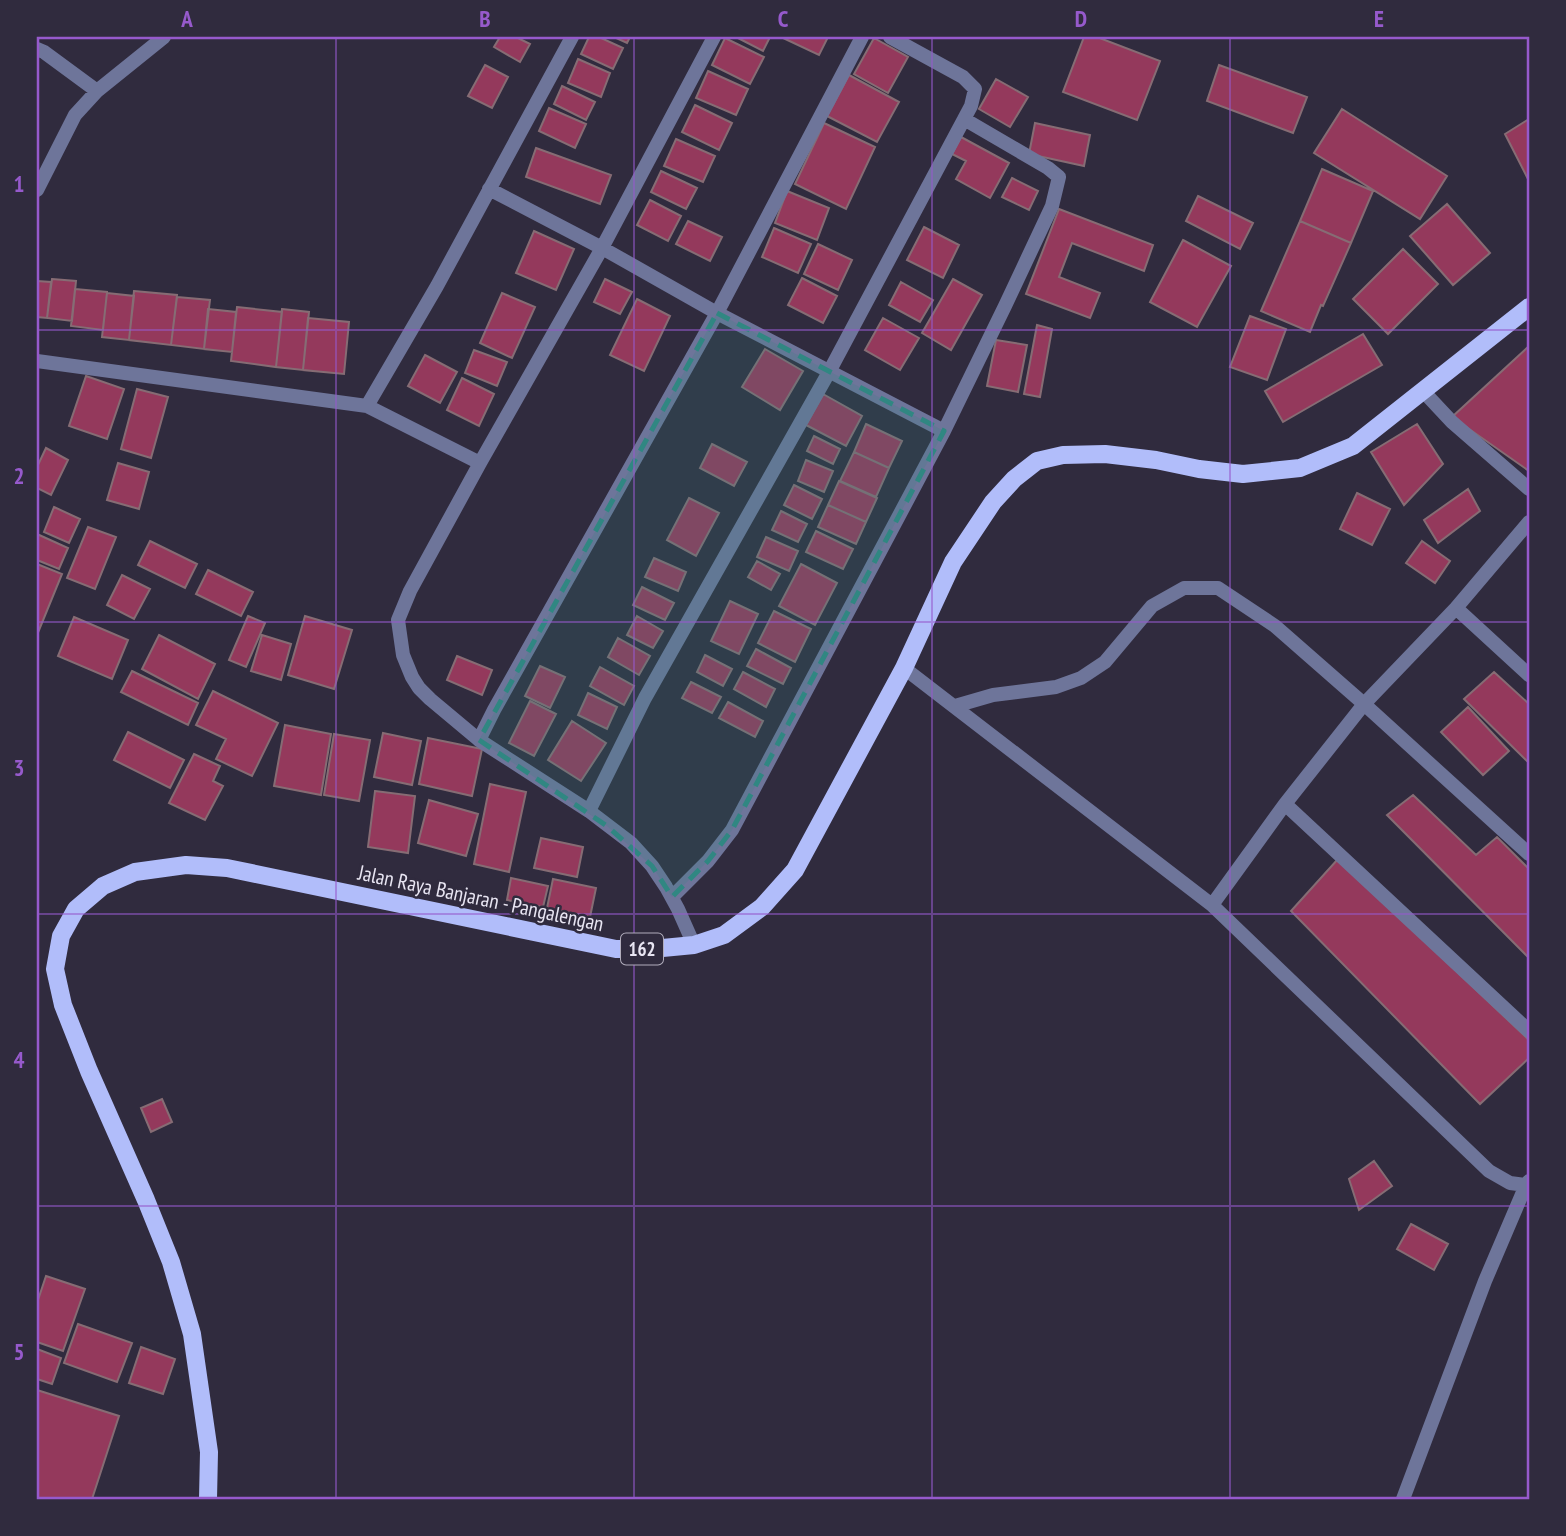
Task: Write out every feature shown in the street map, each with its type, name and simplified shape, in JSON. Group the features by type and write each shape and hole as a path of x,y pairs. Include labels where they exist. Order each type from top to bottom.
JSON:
{"main road":[{"name":"Jalan Raya Banjaran - Pangalengan","path":"208,1499 209,1452 192,1334 171,1262 63,1005 55,969 61,936 76,909 103,886 135,872 186,865 227,869 617,949 694,945 724,935 762,907 795,870 904,667 953,562 993,502 1014,479 1037,461 1063,455 1105,454 1244,474 1300,468 1353,446 1529,307"}],"street":[{"path":"37,190 75,115 152,41 164,37"},
{"path":"367,406 437,286 572,37"},
{"path":"694,945 672,897 652,866 631,843 589,811 479,740 419,688 403,655 398,620 410,591 602,248 714,37"},
{"path":"479,740 717,313 862,37"},
{"path":"589,811 645,698 830,372 971,106 975,89 963,77 890,37"},
{"path":"37,49 97,91"},
{"path":"672,897 708,861 732,830 944,431 1052,206 1059,177 964,119"},
{"path":"489,189 602,248 717,313 944,431"},
{"path":"37,361 367,406 480,463"},
{"path":"1423,391 1452,422 1529,489"},
{"path":"1212,905 1285,804 1364,704 1456,607 1529,522"},
{"path":"955,706 993,695 1056,687 1080,678 1105,662 1152,606 1184,588 1218,588 1275,626 1529,854"},
{"path":"1456,607 1529,675"},
{"path":"904,667 1212,905 1489,1171 1510,1182 1528,1183 1485,1281 1403,1499"},
{"path":"1285,804 1529,1031"}],"highlighted area":[{"path":"717,313 944,431 732,830 708,861 672,897 652,866 607,826 479,740"}],"building":[{"path":"500,37 516,37 530,44 520,62 494,47"},
{"path":"589,37 599,37 623,48 613,69 581,54"},
{"path":"614,37 630,37 627,43"},
{"path":"736,37 770,37 763,51"},
{"path":"781,37 828,37 819,55"},
{"path":"1084,37 1097,37 1160,61 1137,120 1063,92"},
{"path":"725,38 764,57 750,84 712,65"},
{"path":"874,38 908,57 888,93 854,74"},
{"path":"578,59 610,73 601,97 568,83"},
{"path":"485,65 508,77 492,108 468,96"},
{"path":"1219,65 1307,97 1293,133 1207,101"},
{"path":"708,71 748,89 736,115 696,98"},
{"path":"849,75 899,102 877,142 827,116"},
{"path":"996,79 1028,97 1010,127 979,109"},
{"path":"562,86 595,102 586,120 554,104"},
{"path":"695,105 732,123 719,150 682,132"},
{"path":"549,108 586,124 575,148 539,131"},
{"path":"1342,109 1447,176 1420,219 1314,153"},
{"path":"1529,119 1529,181 1505,134"},
{"path":"824,123 875,147 846,209 795,184"},
{"path":"1035,123 1090,135 1084,166 1029,154"},
{"path":"961,137 1009,163 990,198 956,179 966,161 952,154"},
{"path":"676,139 715,156 703,182 664,166"},
{"path":"536,148 611,175 600,204 526,177"},
{"path":"1322,169 1373,191 1351,243 1300,221"},
{"path":"661,171 697,188 686,209 651,192"},
{"path":"1012,178 1038,191 1029,210 1002,197"},
{"path":"787,191 829,208 817,240 775,223"},
{"path":"1198,196 1253,223 1240,249 1186,221"},
{"path":"650,200 681,216 668,241 637,225"},
{"path":"1447,204 1490,253 1453,285 1410,236"},
{"path":"1059,209 1153,245 1144,271 1072,243 1059,277 1100,293 1090,318 1026,294"},
{"path":"688,221 722,237 710,261 676,244"},
{"path":"1300,221 1351,243 1310,332 1261,311"},
{"path":"924,227 959,245 943,278 907,260"},
{"path":"774,228 811,244 798,273 762,257"},
{"path":"534,231 574,249 556,290 516,273"},
{"path":"1183,240 1231,266 1197,327 1150,302"},
{"path":"818,244 852,260 838,290 804,274"},
{"path":"1403,249 1438,284 1388,334 1353,299"},
{"path":"802,278 837,296 823,323 788,305"},
{"path":"52,279 76,281 72,321 47,318"},
{"path":"605,279 632,292 620,314 594,302"},
{"path":"953,279 982,295 951,350 922,333"},
{"path":"37,281 51,282 47,318 37,317"},
{"path":"901,282 933,300 920,322 889,305"},
{"path":"75,289 107,292 103,330 71,326"},
{"path":"134,291 177,295 171,345 129,340"},
{"path":"107,293 134,296 129,340 102,337"},
{"path":"502,293 535,307 512,358 480,343"},
{"path":"177,297 210,300 204,349 171,345"},
{"path":"637,299 670,316 644,371 610,355"},
{"path":"237,307 282,312 276,367 231,361"},
{"path":"208,309 236,312 232,352 204,349"},
{"path":"282,309 309,312 303,370 276,367"},
{"path":"1250,316 1286,329 1267,380 1230,367"},
{"path":"308,318 349,322 344,374 303,370"},
{"path":"883,318 919,338 900,370 865,350"},
{"path":"1037,325 1052,329 1040,397 1024,394"},
{"path":"1363,334 1382,365 1283,422 1265,391"},
{"path":"996,340 1027,345 1018,392 987,386"},
{"path":"1529,346 1529,471 1452,417"},
{"path":"765,349 803,371 780,410 742,387"},
{"path":"474,350 507,362 497,386 465,373"},
{"path":"425,355 457,372 440,403 408,386"},
{"path":"86,376 124,389 107,439 69,426"},
{"path":"462,378 494,394 479,426 447,410"},
{"path":"137,389 168,397 151,458 121,449"},
{"path":"823,394 862,416 846,446 806,425"},
{"path":"866,424 902,441 889,468 854,452"},
{"path":"1417,424 1443,464 1404,505 1371,452"},
{"path":"814,436 840,449 833,464 807,451"},
{"path":"712,444 747,462 734,486 700,468"},
{"path":"46,448 68,460 51,495 37,488 37,467"},
{"path":"854,452 889,468 876,497 840,481"},
{"path":"806,460 833,471 824,492 798,481"},
{"path":"118,463 149,472 139,509 107,500"},
{"path":"839,481 877,498 866,522 828,505"},
{"path":"794,485 822,499 812,519 784,505"},
{"path":"1468,489 1480,511 1438,543 1424,520"},
{"path":"1357,493 1390,509 1372,545 1340,529"},
{"path":"689,498 719,513 696,556 667,540"},
{"path":"828,505 866,522 856,544 818,527"},
{"path":"54,507 80,519 69,543 44,532"},
{"path":"781,511 807,524 798,542 772,530"},
{"path":"88,527 116,537 95,589 67,578"},
{"path":"816,531 853,549 843,569 806,552"},
{"path":"37,534 68,548 59,569 37,560"},
{"path":"766,537 798,551 789,571 757,557"},
{"path":"150,541 197,564 185,588 138,565"},
{"path":"1422,541 1450,561 1435,583 1406,563"},
{"path":"654,558 686,572 678,591 645,577"},
{"path":"757,561 780,574 771,590 748,577"},
{"path":"37,564 62,574 37,635"},
{"path":"801,564 837,583 815,625 779,606"},
{"path":"208,570 253,592 241,616 196,594"},
{"path":"122,575 150,589 134,619 107,605"},
{"path":"642,587 674,603 665,620 633,605"},
{"path":"730,601 758,614 739,654 711,641"},
{"path":"774,611 811,629 795,662 758,643"},
{"path":"248,616 265,623 246,667 229,660"},
{"path":"305,616 352,630 334,689 288,675"},
{"path":"637,616 663,631 653,648 627,635"},
{"path":"74,617 128,640 112,679 58,656"},
{"path":"159,635 215,664 198,699 142,669"},
{"path":"262,635 291,644 281,680 251,671"},
{"path":"618,638 650,656 639,675 608,657"},
{"path":"756,649 791,668 783,684 747,666"},
{"path":"705,655 732,669 723,686 697,672"},
{"path":"457,656 492,670 482,695 447,680"},
{"path":"540,666 565,677 550,708 525,696"},
{"path":"600,667 634,686 624,705 590,686"},
{"path":"132,671 198,703 188,725 121,692"},
{"path":"743,672 775,689 766,707 734,689"},
{"path":"1494,672 1529,704 1529,763 1464,699"},
{"path":"691,682 721,697 712,713 682,698"},
{"path":"213,691 278,723 252,776 216,759 226,739 196,725"},
{"path":"588,693 617,707 607,729 578,715"},
{"path":"530,701 556,714 534,756 509,743"},
{"path":"728,702 763,721 755,737 719,718"},
{"path":"1468,707 1509,751 1483,775 1441,732"},
{"path":"572,721 606,743 581,781 548,760"},
{"path":"285,725 331,734 321,795 274,786"},
{"path":"128,732 184,760 170,788 114,760"},
{"path":"383,733 421,741 412,785 374,777"},
{"path":"334,734 370,740 359,801 324,795"},
{"path":"428,738 482,749 472,796 419,784"},
{"path":"194,754 220,766 213,781 223,786 205,820 169,803"},
{"path":"490,784 526,792 509,872 474,864"},
{"path":"375,791 415,796 408,853 368,847"},
{"path":"1413,795 1476,855 1497,837 1529,869 1529,958 1387,815"},
{"path":"429,800 478,814 466,856 418,843"},
{"path":"541,838 583,847 577,877 534,868"},
{"path":"1338,859 1529,1040 1529,1058 1480,1104 1291,911"},
{"path":"511,878 548,886 543,907 507,900"},
{"path":"553,879 596,888 590,917 547,908"},
{"path":"162,1099 172,1122 151,1132 141,1108"},
{"path":"1374,1161 1392,1186 1359,1210 1349,1179"},
{"path":"1411,1224 1448,1244 1434,1270 1397,1249"},
{"path":"46,1276 85,1289 63,1351 37,1342 37,1303"},
{"path":"78,1324 132,1343 117,1382 64,1363"},
{"path":"141,1347 175,1359 163,1394 129,1383"},
{"path":"37,1349 61,1358 52,1384 37,1379"},
{"path":"37,1390 119,1416 92,1499 37,1499"}]}
